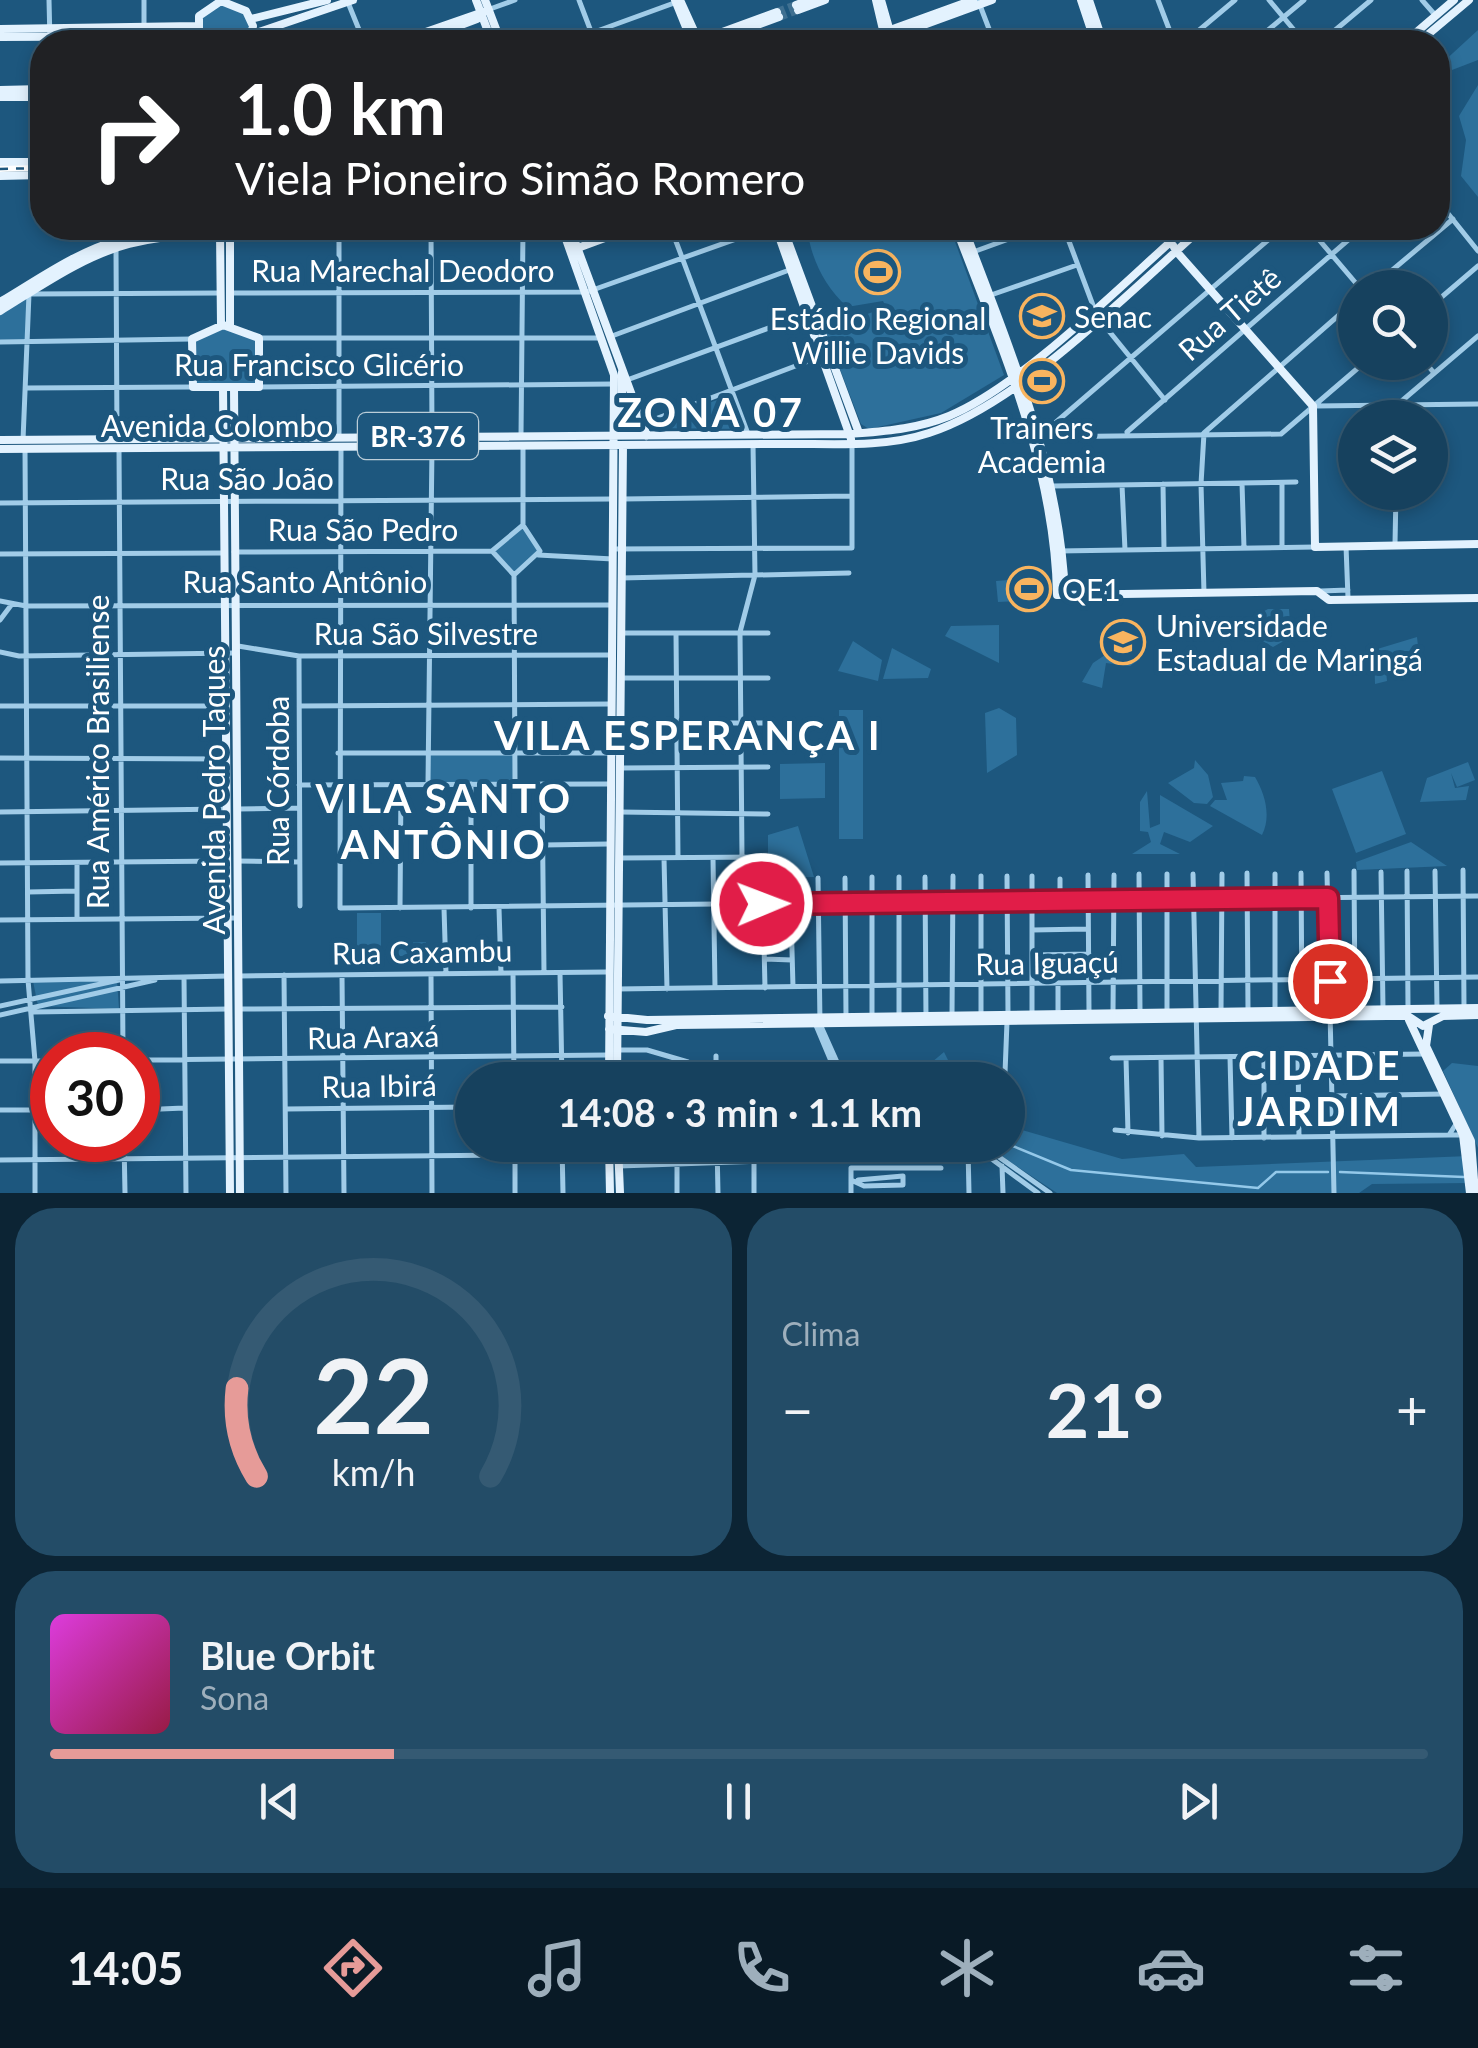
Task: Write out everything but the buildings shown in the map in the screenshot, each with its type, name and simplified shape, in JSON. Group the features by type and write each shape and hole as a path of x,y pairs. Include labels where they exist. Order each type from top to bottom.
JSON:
{"main road":[{"path":"251,19 327,0"},
{"path":"476,0 484,10"},
{"path":"809,0 797,8 825,0"},
{"path":"880,0 878,16 884,30"},
{"path":"880,0 886,30"},
{"path":"907,30 977,2 992,0"},
{"path":"1081,0 1091,4 1098,30"},
{"path":"1081,0 1095,30"},
{"path":"1419,30 1454,0"},
{"path":"1433,30 1469,0"},
{"path":"272,30 349,1"},
{"path":"679,1 690,30"},
{"path":"199,30 208,3 239,5 251,19 251,30"},
{"path":"430,30 484,10"},
{"path":"442,30 484,10"},
{"path":"732,30 778,15 741,30"},
{"path":"1423,30 1426,24"},
{"path":"0,29 30,33"},
{"path":"0,37 30,36"},
{"path":"0,93 30,93"},
{"path":"0,162 30,162"},
{"path":"0,176 30,175"},
{"path":"0,310 71,260 146,240"},
{"path":"225,240 226,325"},
{"path":"570,240 573,245"},
{"path":"572,240 613,367 613,417 618,440 611,605 619,678 608,784 614,1062"},
{"path":"573,245 583,240"},
{"path":"573,245 590,240"},
{"path":"782,240 842,388 854,437"},
{"path":"785,240 854,437"},
{"path":"961,240 998,319 1060,551"},
{"path":"968,240 994,330 1038,437 1052,486 1057,508 1061,595 1317,591 1329,600 1348,595 1478,598"},
{"name":"Avenida Colombo","path":"223,442 234,448 523,446 646,435 753,444 773,439 929,433 981,411 1054,348 1068,329 1162,240"},
{"path":"1174,240 1313,406 1316,547 1478,544"},
{"name":"Avenida Colombo","path":"1054,348 1076,337 1189,240"},
{"path":"0,302 27,291"},
{"path":"994,330 998,319"},
{"path":"193,387 192,339 226,325 259,338 259,386"},
{"path":"1068,329 1076,337"},
{"path":"606,337 627,380 650,445"},
{"path":"613,417 622,407 622,368"},
{"path":"832,382 842,388"},
{"name":"Rua Francisco Glicério","path":"193,387 259,386"},
{"name":"Avenida Pedro Taques","path":"222,387 229,501 232,650 227,759 231,809"},
{"name":"Avenida Pedro Taques","path":"229,501 234,387"},
{"name":"Avenida Colombo","path":"618,440 650,445 748,434 773,439"},
{"name":"Avenida Colombo","path":"0,440 24,444 118,444 223,442 234,437 432,435 568,441"},
{"path":"372,446 378,436"},
{"path":"464,446 472,436"},
{"name":"Avenida Colombo","path":"0,449 24,444"},
{"path":"1052,520 1057,508"},
{"path":"613,723 610,704 619,633 620,578 615,552"},
{"name":"Avenida Pedro Taques","path":"230,706 234,1158 230,1193"},
{"path":"613,753 618,768 617,858 607,972 613,1016"},
{"path":"1408,1012 1419,1025 1464,1008 1478,1012"},
{"path":"817,1021 981,1014 1008,1018 1032,1014 1089,1017 1140,1012 1331,1014 1383,1010 1434,1017 1478,1012"},
{"path":"613,1016 717,1022 1408,1012"},
{"path":"1408,1012 1443,1094 1466,1134"},
{"path":"1434,1017 1426,1046 1466,1134 1472,1193"},
{"path":"640,1032 642,1020"},
{"path":"613,1030 640,1032 717,1022"},
{"path":"611,1062 613,1052"},
{"name":"Avenida Pedro Taques","path":"234,1158 240,1193"},
{"path":"610,1193 612,1162"},
{"path":"617,1162 620,1193"}],"street":[{"path":"49,0 50,30"},
{"path":"144,0 144,30"},
{"path":"484,10 516,0"},
{"path":"580,0 591,30"},
{"path":"1158,0 1169,30"},
{"path":"1199,30 1235,0"},
{"path":"1268,0 1294,30"},
{"path":"1269,30 1304,0"},
{"path":"1334,30 1370,0"},
{"path":"1422,0 1436,16"},
{"path":"349,1 360,30"},
{"path":"603,30 679,1"},
{"path":"977,2 989,30"},
{"path":"1450,216 1478,252"},
{"path":"339,240 340,436"},
{"path":"431,240 432,435"},
{"path":"521,436 523,240"},
{"path":"676,240 748,434"},
{"name":"Rua Marechal Deodoro","path":"27,291 590,291 734,240"},
{"path":"973,252 1006,240"},
{"path":"1069,240 1094,308"},
{"path":"1038,437 1268,240"},
{"path":"1320,240 1345,270"},
{"name":"Rua Tietê","path":"1126,433 1348,240"},
{"path":"1392,270 1427,240"},
{"name":"Rua Américo Brasiliense","path":"116,245 122,1032"},
{"path":"987,298 1078,265"},
{"path":"1448,292 1478,266"},
{"path":"259,338 606,337 796,275"},
{"path":"27,291 24,444 28,980 33,1032"},
{"path":"627,380 809,314"},
{"path":"1204,592 1204,433 1338,315"},
{"path":"1098,318 1165,400"},
{"path":"1448,361 1478,336"},
{"path":"0,342 192,339"},
{"path":"642,424 823,356"},
{"path":"1038,437 1281,434 1344,380"},
{"path":"1404,400 1426,380"},
{"name":"Rua Francisco Glicério","path":"259,386 613,384"},
{"name":"Rua Francisco Glicério","path":"25,388 193,387"},
{"path":"1448,404 1478,404"},
{"path":"1313,406 1338,406"},
{"path":"514,575 538,555 852,548 854,437"},
{"path":"742,857 740,632 754,575 753,444"},
{"path":"523,446 523,525 537,541 538,555"},
{"path":"341,447 340,908 1478,896"},
{"path":"428,783 432,447"},
{"path":"1052,486 1296,482"},
{"path":"1242,483 1244,548"},
{"path":"1282,483 1282,547"},
{"path":"1164,484 1164,550"},
{"path":"1122,485 1125,550"},
{"name":"Rua São João","path":"0,502 852,496"},
{"path":"1395,545 1396,510"},
{"path":"515,784 514,575 492,551 523,525"},
{"path":"1346,546 1348,595"},
{"path":"1060,551 1316,547"},
{"name":"Rua São Pedro","path":"0,554 492,551"},
{"path":"620,578 849,574"},
{"name":"Rua Santo Antônio","path":"0,601 26,606 611,605"},
{"path":"0,620 12,604"},
{"path":"619,633 768,633"},
{"path":"676,633 678,858"},
{"name":"Rua São Silvestre","path":"0,652 26,656 232,650 341,657 615,655"},
{"name":"Rua Córdoba","path":"299,656 300,906"},
{"path":"619,678 768,678"},
{"path":"299,706 610,704"},
{"path":"0,706 230,706"},
{"path":"613,723 768,723"},
{"path":"338,753 613,753"},
{"path":"0,758 227,759"},
{"path":"618,768 768,768"},
{"path":"400,908 402,784"},
{"path":"471,908 472,784"},
{"path":"542,784 544,973"},
{"path":"299,786 608,784"},
{"path":"0,812 299,808"},
{"path":"617,812 768,814"},
{"path":"542,844 608,844"},
{"path":"617,858 762,857 765,988"},
{"path":"664,858 667,989"},
{"path":"713,858 715,988"},
{"path":"0,864 299,862"},
{"path":"77,863 77,920"},
{"path":"1434,1017 1438,978 1435,870"},
{"path":"1463,870 1464,1008"},
{"path":"1407,871 1408,1012"},
{"path":"1302,872 1302,1011"},
{"path":"1354,872 1355,1010"},
{"path":"1381,872 1383,1010"},
{"path":"1247,873 1248,1012"},
{"path":"1327,873 1334,1193"},
{"path":"1139,874 1140,1012"},
{"path":"1167,874 1168,1012"},
{"path":"1194,874 1198,1138"},
{"path":"1222,874 1222,1011"},
{"path":"1275,874 1275,1012"},
{"path":"1088,875 1089,1017"},
{"path":"1114,875 1114,1013"},
{"path":"952,1015 953,876"},
{"path":"981,876 981,1014"},
{"path":"1005,1062 1008,876"},
{"path":"1032,876 1032,1014"},
{"path":"872,877 872,1016"},
{"path":"899,877 899,1016"},
{"path":"925,877 926,1019"},
{"path":"790,878 793,988"},
{"path":"818,878 817,1021 834,1062"},
{"path":"846,878 846,1017"},
{"path":"1060,880 1060,901"},
{"path":"28,892 78,891"},
{"path":"444,908 446,974"},
{"path":"499,908 501,973"},
{"path":"0,920 232,918"},
{"path":"1032,930 1088,929"},
{"path":"764,933 792,934"},
{"path":"1032,955 1089,954"},
{"path":"764,959 792,960"},
{"name":"Rua Caxambu","path":"163,978 607,972"},
{"path":"513,973 514,1062"},
{"path":"560,973 562,1062"},
{"path":"430,974 432,1193"},
{"path":"284,975 286,1193"},
{"path":"342,975 344,1193"},
{"path":"184,977 186,1193"},
{"name":"Rua Iguaçú","path":"614,987 793,988 1478,977"},
{"path":"32,1007 122,978"},
{"path":"0,982 163,978"},
{"path":"0,1015 163,978"},
{"path":"1058,984 1058,1014"},
{"path":"0,1006 122,1010 562,1007"},
{"name":"Rua Araxá","path":"160,1059 514,1057 647,1050 688,1062"},
{"path":"1112,1058 1424,1054"},
{"path":"716,1056 716,1062"},
{"path":"1298,1056 1299,1137"},
{"path":"1230,1057 1232,1138"},
{"path":"1264,1057 1264,1138"},
{"path":"1126,1058 1128,1133"},
{"path":"1161,1058 1162,1136"},
{"path":"0,1061 30,1061"},
{"path":"1333,1096 1443,1094"},
{"name":"Rua Ibirá","path":"286,1109 455,1107"},
{"path":"160,1109 186,1108"},
{"path":"0,1110 30,1110"},
{"path":"1449,1135 1457,1121"},
{"path":"1115,1130 1198,1138 1466,1134"},
{"path":"160,1159 455,1156"},
{"path":"0,1160 30,1160"},
{"path":"36,1162 36,1193"},
{"path":"124,1162 125,1193"},
{"path":"515,1162 515,1193"},
{"path":"562,1162 563,1193"},
{"path":"618,1166 754,1162 754,1193"},
{"path":"851,1162 851,1193"},
{"path":"968,1162 969,1193"},
{"path":"995,1162 1040,1191 1050,1193"},
{"path":"1002,1162 1003,1193"},
{"path":"1007,1162 1040,1191"},
{"path":"677,1164 677,1193"},
{"path":"718,1164 718,1193"},
{"path":"851,1168 941,1168"},
{"path":"903,1176 903,1185 864,1186 854,1180 903,1176"}],"shaded area":[{"path":"230,1 251,19 250,30 200,30 202,11"},
{"path":"1478,30 1478,60 1450,71 1450,56"},
{"path":"1478,85 1478,197 1461,176 1466,140 1459,116"},
{"path":"810,240 954,240 1004,375 941,413 869,429 861,424 825,330 886,307 883,301 847,307 820,271"},
{"path":"29,294 27,342 0,342 0,311"},
{"path":"221,325 259,338 259,387 193,387 192,339"},
{"path":"730,395 743,429 652,428 651,425"},
{"path":"523,525 540,551 514,575 492,551"},
{"path":"1035,578 1036,600 998,602 996,581"},
{"path":"1268,609 1289,609 1291,637 1273,647 1249,633 1249,619"},
{"path":"999,625 999,663 945,636 951,626"},
{"path":"1417,637 1419,656 1386,670 1387,681 1375,684 1374,650"},
{"path":"853,641 882,660 878,681 838,671"},
{"path":"892,648 931,669 928,678 883,679"},
{"path":"1111,651 1137,653 1140,659 1130,666 1106,663 1102,688 1082,682 1093,663"},
{"path":"999,708 1016,718 1017,755 987,773 985,713"},
{"path":"839,710 863,710 863,839 839,839"},
{"path":"429,753 515,753 515,783 428,783"},
{"path":"1195,760 1208,775 1213,797 1207,804 1194,803 1168,783 1194,768"},
{"path":"1468,762 1475,780 1457,787 1451,773 1455,788 1469,786 1466,800 1420,802 1427,778"},
{"path":"825,763 825,798 780,799 780,764"},
{"path":"1382,771 1406,834 1356,853 1332,789"},
{"path":"1244,776 1255,777 1264,797 1267,812 1262,835 1210,806 1215,800 1227,800 1221,783 1243,781"},
{"path":"1147,791 1150,828 1160,824 1160,795 1213,826 1190,842 1164,832 1160,844 1180,854 1132,854 1151,842 1148,832 1140,831 1140,802"},
{"path":"798,826 814,877 768,878 768,835"},
{"path":"1411,842 1447,866 1357,870 1356,862"},
{"path":"357,913 381,913 381,947 357,947"},
{"path":"426,942 426,964 394,965 394,943"},
{"path":"117,980 119,1009 38,1006 33,981"},
{"path":"944,1052 949,1062 932,1062"},
{"path":"1452,1063 1478,1066 1478,1148 1443,1071"},
{"path":"1025,1131 1122,1159 1184,1154 1196,1167 1469,1156 1470,1183 1372,1184 1359,1193 1057,1193 1010,1162 1025,1162"}],"waterway":[{"path":"1025,1151 1071,1170 1258,1188 1276,1172 1328,1172"},
{"path":"1340,1172 1464,1177"}],"tunnel":[{"path":"777,12 796,5"},
{"path":"779,17 798,10"}],"railway":[{"path":"0,169 30,168"}],"place":[{"name":"Estádio Regional Willie Davids","path":"878,272"},
{"name":"Senac","path":"1042,316"},
{"name":"Trainers Academia","path":"1042,381"},
{"name":"QE1","path":"1029,589"},
{"name":"Universidade Estadual de Maringá","path":"1123,642"}],"district":[{"name":"ZONA 07","path":"711,412"},
{"name":"VILA ESPERANÇA I","path":"688,735"},
{"name":"VILA SANTO ANTÔNIO","path":"444,821"},
{"name":"CIDADE JARDIM","path":"1320,1088"}],"route":[{"path":"762,904 1328,898 1330,981"}]}
